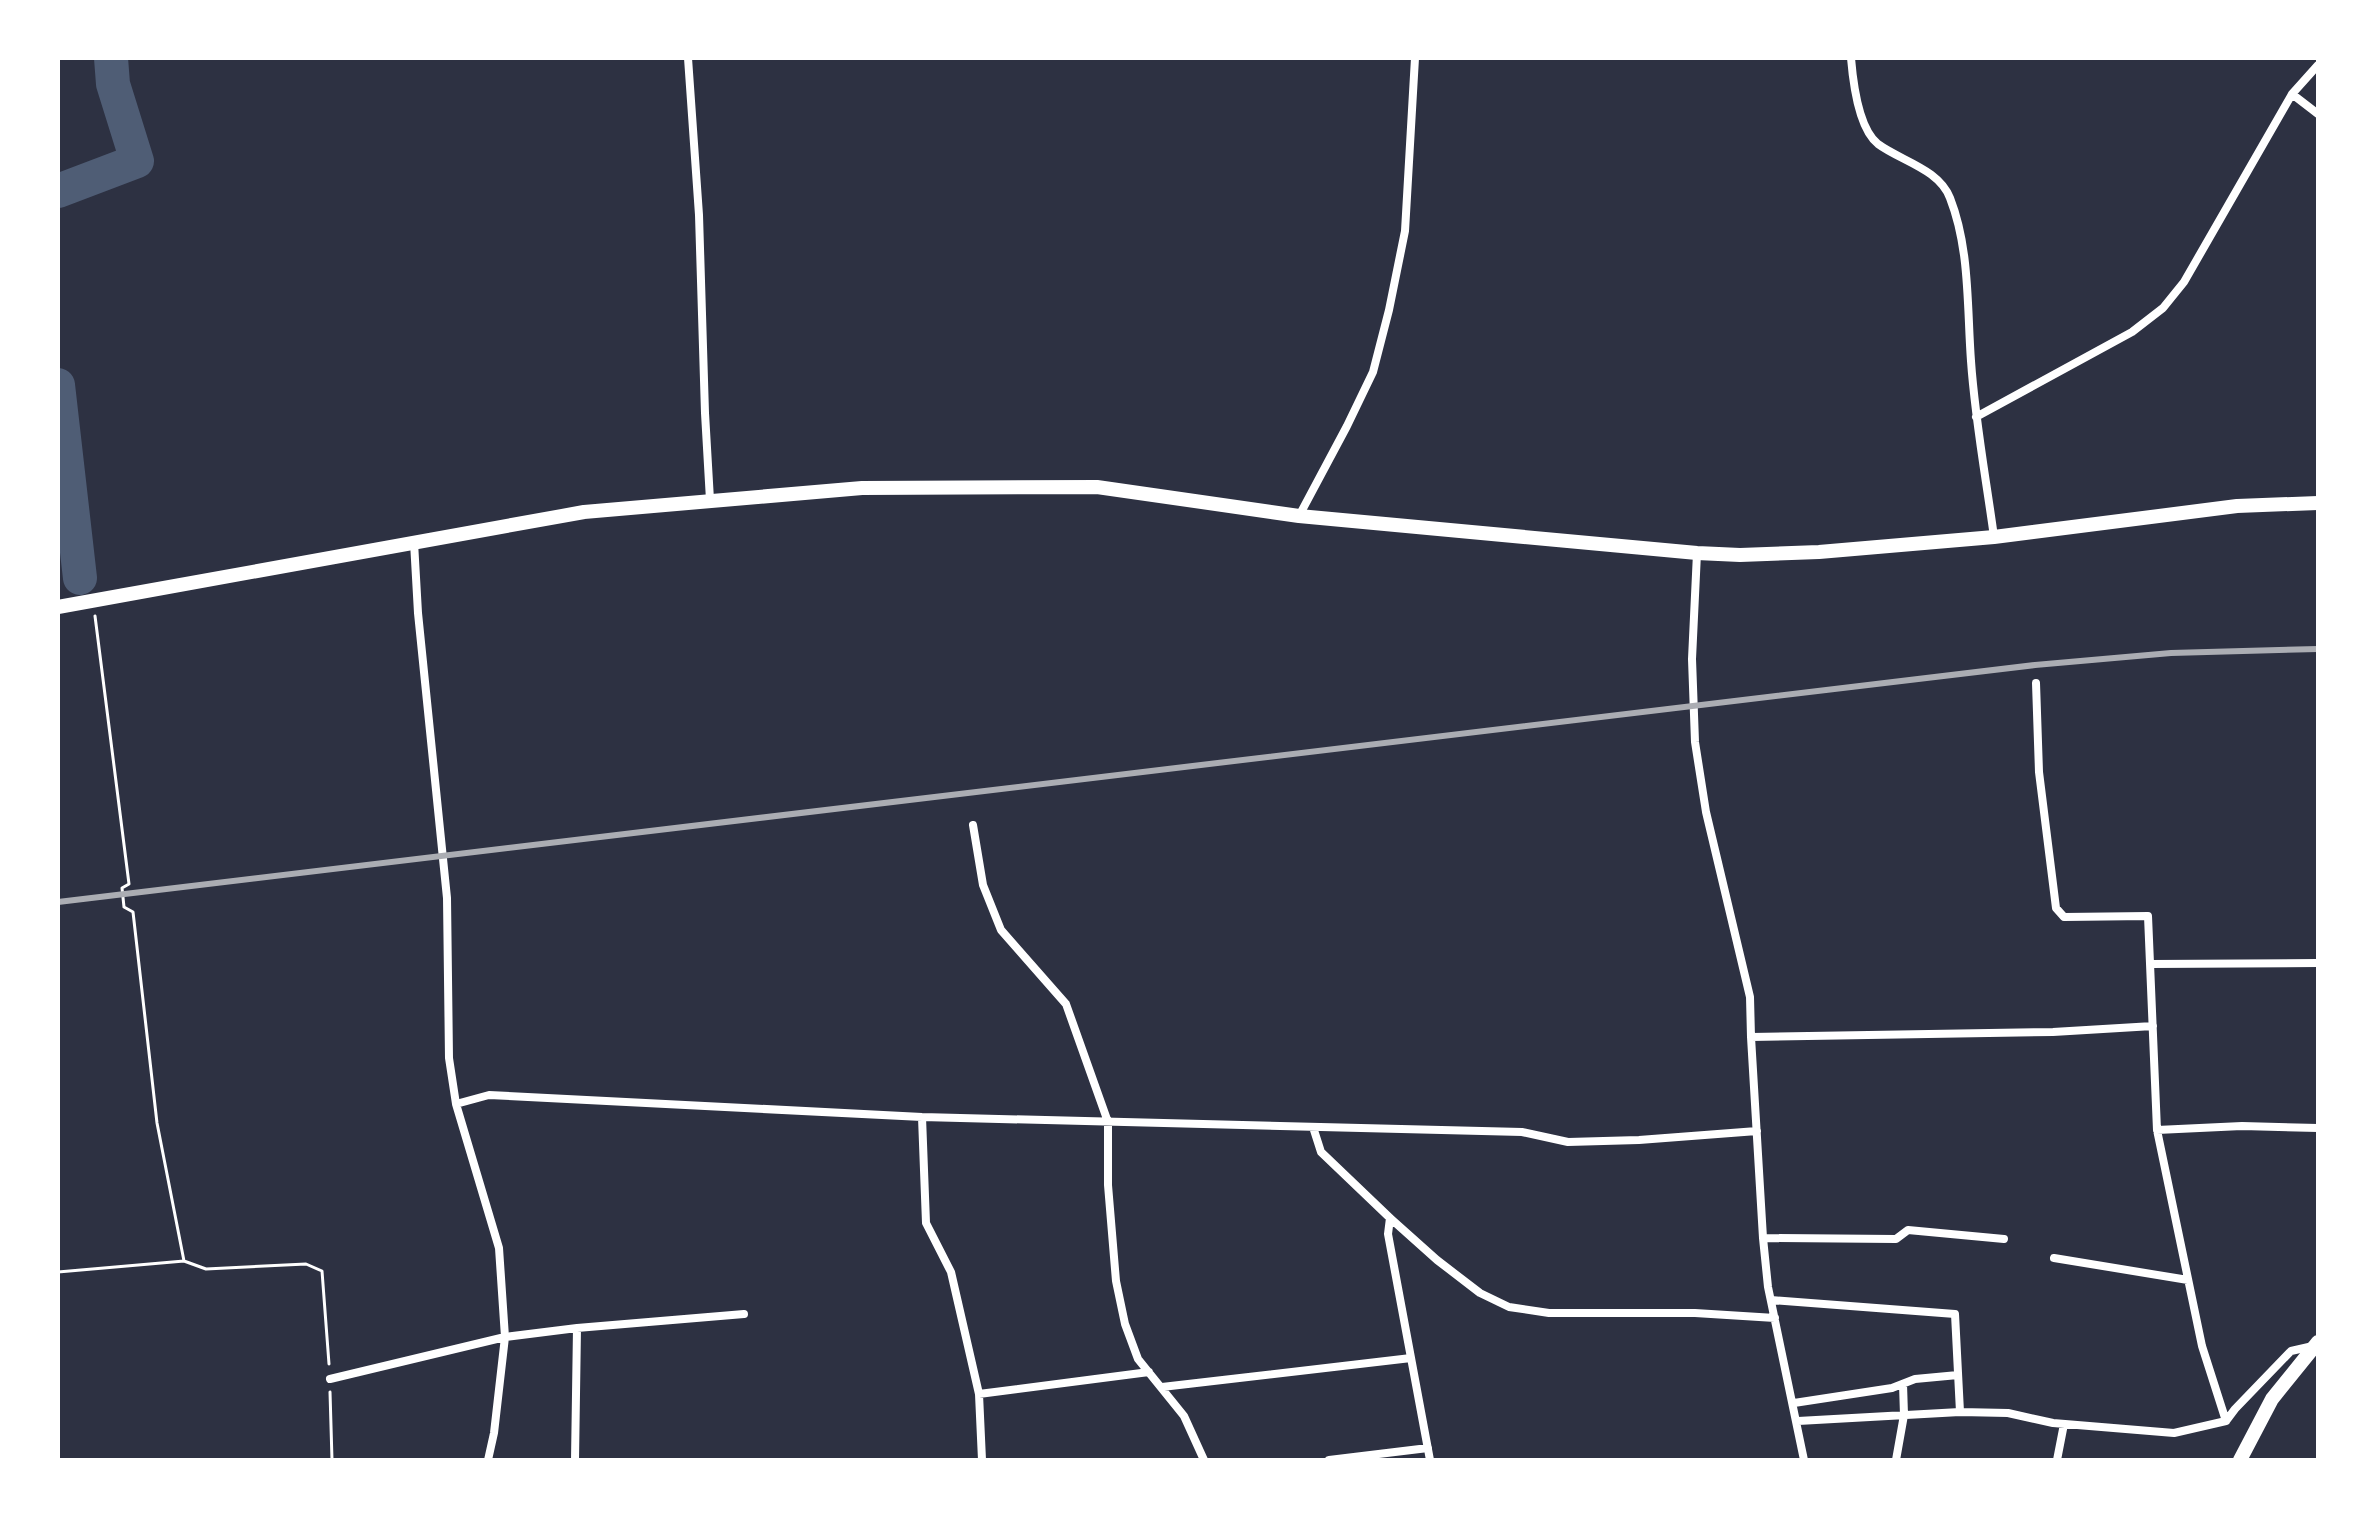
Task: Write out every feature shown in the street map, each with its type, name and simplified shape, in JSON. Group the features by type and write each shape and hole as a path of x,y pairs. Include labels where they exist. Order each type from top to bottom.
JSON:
{"main road":[{"path":"58,607 584,512 862,488 1097,487 1299,516 1740,555 1819,552 1994,537 2237,506 2318,503"},
{"path":"2240,1460 2272,1399 2316,1344"}],"street":[{"path":"688,58 699,215 710,500"},
{"path":"1299,516 1373,372 1389,310 1405,231 1415,58"},
{"path":"1851,58 1853,86 1864,124 1876,143 1934,177 1949,193 1954,206 1967,288 1976,417 1994,537"},
{"path":"1976,417 2132,332 2163,308 2184,282 2292,94 2318,65"},
{"path":"2292,94 2318,114"},
{"path":"414,542 418,613 447,898 449,1058 456,1104 499,1248 505,1337 488,1460"},
{"path":"1697,553 1692,659 1695,742 1706,812 1750,997 1763,1238 1771,1300 1804,1460"},
{"path":"2036,683 2039,772 2056,908 2064,917 2148,916 2157,1130 2202,1346 2226,1421"},
{"path":"973,825 983,885 1001,930 1066,1004 1108,1122 1108,1185 1116,1281 1125,1324 1138,1359 1184,1416 1204,1460"},
{"path":"2151,964 2318,963"},
{"path":"1751,1037 2053,1032 2153,1026"},
{"path":"456,1104 489,1095 922,1117 1522,1132 1568,1142 1757,1131"},
{"path":"922,1117 926,1223 951,1272 979,1394 982,1460"},
{"path":"2157,1130 2242,1126 2318,1128"},
{"path":"1313,1127 1321,1152 1390,1218 1480,1293 1509,1307 1549,1313 1695,1313 1775,1318"},
{"path":"1390,1218 1388,1234 1430,1460"},
{"path":"1763,1238 1896,1239 1908,1230 2004,1239"},
{"path":"2054,1258 2188,1280"},
{"path":"1771,1300 1955,1314 1960,1412"},
{"path":"330,1379 505,1337 744,1314"},
{"path":"575,1460 577,1328"},
{"path":"1798,1421 1960,1412 2008,1413 2064,1424 2174,1433 2226,1421 2291,1351 2316,1344"},
{"path":"1162,1387 1411,1358"},
{"path":"979,1394 1149,1372"},
{"path":"1794,1403 1892,1388 1915,1379 1958,1375"},
{"path":"1896,1460 1904,1415 1903,1384"},
{"path":"2057,1460 2064,1424"},
{"path":"1329,1460 1428,1448"}],"path":[{"path":"93,601 129,884 122,888 124,907 133,912 157,1123 184,1261"},
{"path":"58,1272 184,1261 206,1269 306,1264 322,1271 332,1460"}],"waterway":[{"path":"58,191 137,161 113,84 111,58"},
{"path":"58,385 80,578"}],"railway":[{"path":"58,902 2035,665 2171,653 2318,649"}]}
